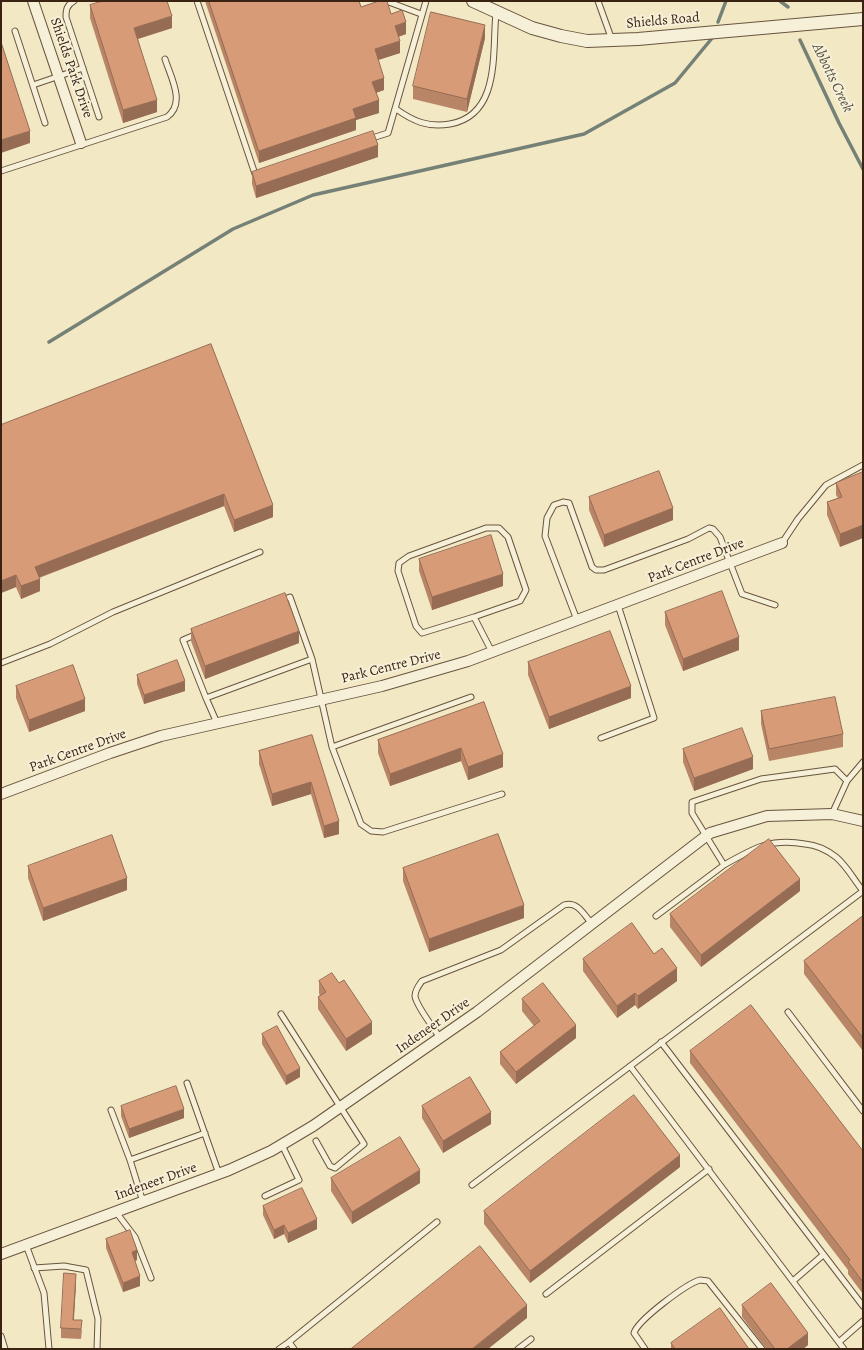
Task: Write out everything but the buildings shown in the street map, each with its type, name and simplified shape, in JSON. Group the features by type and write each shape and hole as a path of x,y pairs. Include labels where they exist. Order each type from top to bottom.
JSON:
{"street":[{"name":"Shields Park Drive","path":"34,1 81,143"},
{"name":"Shields Road","path":"473,1 496,13 532,28 561,36 587,40 612,41 863,20"},
{"name":"Park Centre Drive","path":"1,794 110,753 161,736 322,698 382,686 468,661 782,543"},
{"name":"Indeneer Drive","path":"1,1254 219,1174 282,1145 341,1107 477,1012 710,834 767,816 832,814 863,821"}],"lane":[{"path":"74,1 69,4 66,9 66,17 99,117"},
{"path":"196,1 255,177 262,174"},
{"path":"386,1 421,14"},
{"path":"366,140 388,133 396,109 421,14 426,1"},
{"path":"598,1 612,41"},
{"path":"396,109 413,120 438,126 454,123 476,113 487,96 491,78 496,13"},
{"path":"15,31 45,123"},
{"path":"1,171 81,143 167,117 174,112 177,103 175,90 165,59"},
{"path":"33,85 83,68"},
{"path":"782,543 798,519 826,485 863,466"},
{"path":"577,620 545,536 547,518 554,505 563,502 569,503 592,567 596,570 611,568 688,539 709,528 717,532 742,594 775,605"},
{"path":"486,528 499,528 508,537 526,590 520,601 474,617 422,633 416,626 398,571 399,563 409,556 486,528"},
{"path":"1,663 50,644 113,612 260,552"},
{"path":"276,602 290,597 312,659 322,698 332,748 362,824 371,831 383,832 502,794"},
{"path":"601,738 654,718 618,605"},
{"path":"474,617 492,652"},
{"path":"204,631 183,640 217,723"},
{"path":"206,698 312,659"},
{"path":"332,748 471,698"},
{"path":"832,814 847,781 863,762"},
{"path":"724,865 692,813 692,802 761,779 835,769 847,781"},
{"path":"472,1186 863,891 836,857 817,846 786,841 773,842 743,854 724,865 656,916"},
{"path":"440,1038 417,1001 415,994 418,986 422,982 501,950 569,903 577,906 592,924"},
{"path":"788,1012 863,1112"},
{"path":"281,1014 364,1144 335,1168 330,1166 316,1141"},
{"path":"661,1042 863,1306"},
{"path":"630,1066 844,1349"},
{"path":"187,1083 219,1174"},
{"path":"111,1110 130,1160 143,1202"},
{"path":"130,1160 205,1133"},
{"path":"264,1196 299,1180 282,1145"},
{"path":"546,1294 709,1169"},
{"path":"116,1212 135,1238 151,1278"},
{"path":"279,1349 437,1222"},
{"path":"26,1244 44,1294 49,1349"},
{"path":"793,1281 823,1255"},
{"path":"34,1268 64,1266 86,1270 98,1319 97,1349"},
{"path":"645,1349 634,1333 636,1327 649,1314 700,1280 708,1281 762,1349"},
{"path":"839,1342 863,1321"},
{"path":"1,1336 5,1349"},
{"path":"518,1349 531,1339"},
{"path":"288,1342 294,1349"}],"waterway":[{"path":"718,22 726,1"},
{"name":"Abbotts Creek","path":"780,1 788,7"},
{"path":"49,342 233,229 313,195 584,134 675,83 713,37"},
{"name":"Abbotts Creek","path":"800,40 839,123 863,169"}]}
